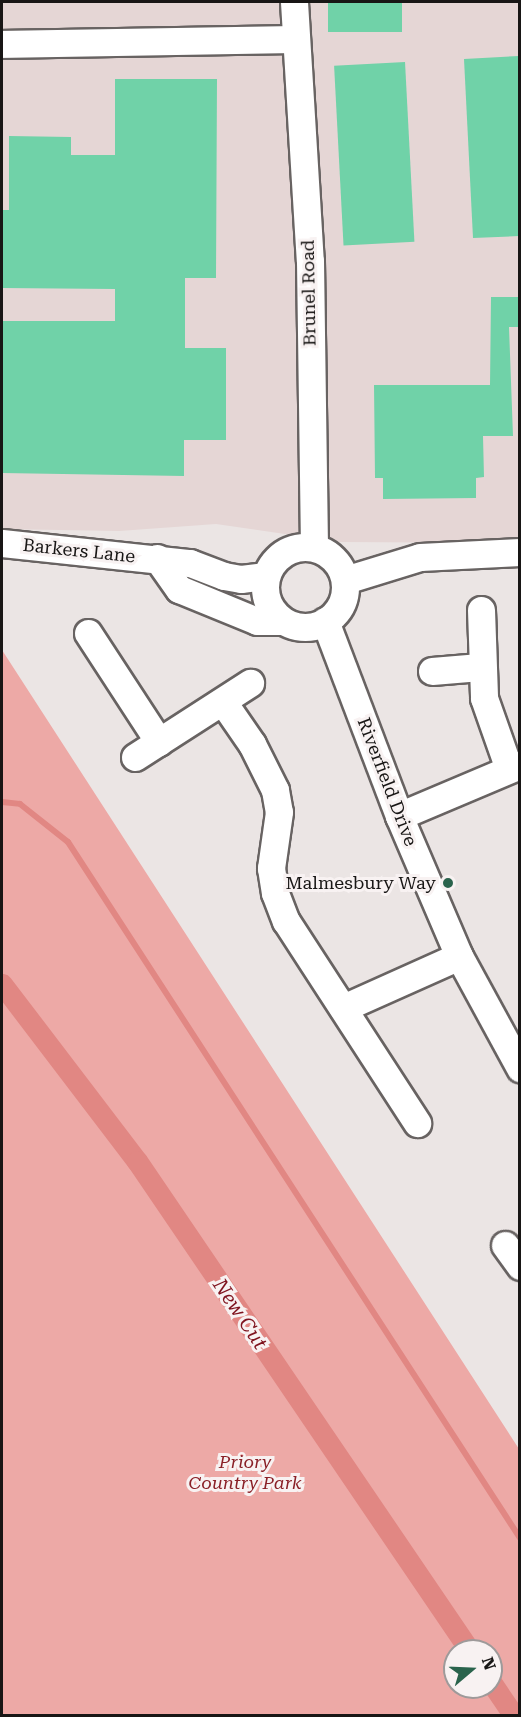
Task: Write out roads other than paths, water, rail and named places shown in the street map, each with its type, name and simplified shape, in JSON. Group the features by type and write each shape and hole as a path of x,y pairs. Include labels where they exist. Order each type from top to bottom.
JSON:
{"street":[{"name":"Brunel Road","path":"294,2 309,261 314,547"},
{"path":"2,44 296,39"},
{"name":"Barkers Lane","path":"2,543 157,558 190,563 224,576 266,576"},
{"path":"314,547 330,556 342,570 345,580 342,600 325,621 310,627 283,621 267,600 266,576 274,561 288,550 314,547"},
{"path":"345,580 420,557 519,552"},
{"name":"Barkers Lane","path":"157,558 179,589 257,621 283,621"},
{"path":"399,816 514,767 489,721 480,667 481,610"},
{"name":"Riverfield Drive","path":"325,621 399,816 459,956 519,1068"},
{"path":"88,633 159,742"},
{"path":"432,671 480,667"},
{"path":"135,757 250,683"},
{"path":"223,702 252,744 275,790 279,812 271,868 274,893 286,921 417,1123"},
{"path":"343,1008 459,956"}],"waterway":[{"path":"2,802 20,804 68,842 520,1538"},
{"name":"New Cut","path":"2,984 137,1161 462,1639"},
{"name":"New Cut","path":"502,1699 514,1716"}],"place":[{"name":"Malmesbury Way","path":"448,883"}],"park label":[{"name":"Priory Country Park","path":"245,1473"}]}
